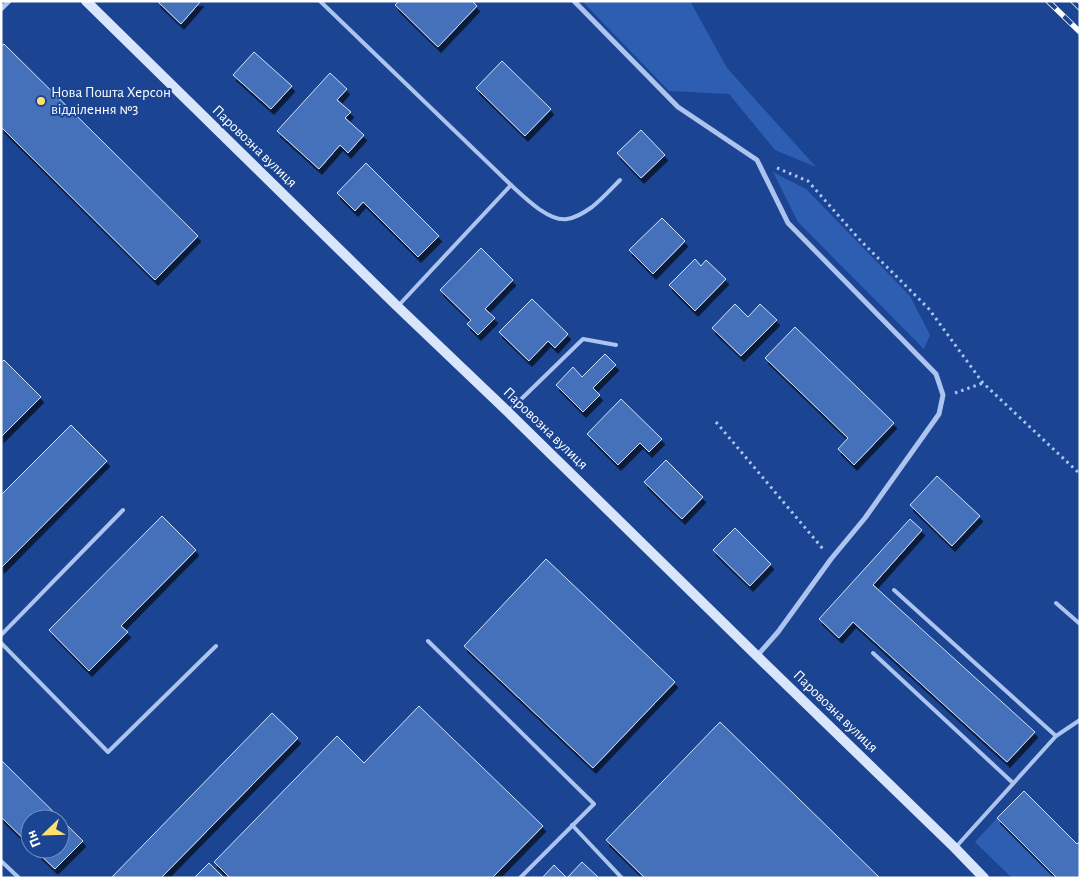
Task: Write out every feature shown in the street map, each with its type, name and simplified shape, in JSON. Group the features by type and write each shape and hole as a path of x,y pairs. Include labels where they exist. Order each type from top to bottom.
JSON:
{"main road":[{"name":"Паровозна вулиця","path":"86,1 984,878"}],"street":[{"path":"1,9 9,1"},
{"path":"574,1 678,107 757,160 788,223 936,374 943,395 939,414 870,510 831,559 778,632 757,656"}],"lane":[{"path":"320,1 511,185 533,205 550,216 566,220 578,216 592,207 620,180"},
{"path":"398,307 511,185"},
{"path":"508,412 583,339 616,345"},
{"path":"1,635 122,510"},
{"path":"894,590 1056,736"},
{"path":"1056,603 1080,624"},
{"path":"428,641 594,804 520,878"},
{"path":"1,643 108,752 216,646"},
{"path":"873,653 1013,783"},
{"path":"955,848 1056,736 1080,720"},
{"path":"572,825 622,878"},
{"path":"1,861 19,878"}],"path":[{"path":"757,160 808,181 859,239 929,309 983,383 1080,474"},
{"path":"941,404 956,392 983,383"},
{"path":"716,422 831,559"}],"shaded area":[{"path":"582,1 690,1 727,68 816,167 775,150 729,94 669,91"},
{"path":"773,172 806,189 910,296 930,335 924,349 798,222"},
{"path":"997,818 1057,878 1012,878 975,842"}],"building":[{"path":"157,1 201,1 181,24"},
{"path":"399,1 472,1 477,6 438,47 395,5"},
{"path":"4,44 198,236 155,280 1,127 1,46"},
{"path":"254,52 292,86 271,109 233,75"},
{"path":"502,61 551,109 525,136 476,88"},
{"path":"330,73 347,89 337,100 351,112 345,118 364,135 348,153 340,145 319,169 277,131"},
{"path":"641,130 665,155 641,178 617,153"},
{"path":"366,163 439,236 418,257 363,202 355,211 337,193"},
{"path":"662,218 685,241 653,274 629,250"},
{"path":"481,248 513,280 485,309 495,318 478,335 467,324 471,320 440,290"},
{"path":"695,259 701,266 706,260 726,279 695,311 669,285"},
{"path":"532,299 568,334 555,348 548,341 529,361 499,332"},
{"path":"735,304 748,317 760,304 777,320 741,356 712,328"},
{"path":"795,327 894,423 854,465 838,449 848,438 765,358"},
{"path":"605,354 616,365 593,388 600,395 583,412 556,385 573,367 582,377"},
{"path":"4,360 41,397 1,437 1,363"},
{"path":"621,399 662,439 649,452 640,443 618,465 587,434"},
{"path":"71,425 107,461 1,568 1,495"},
{"path":"666,460 703,497 682,519 644,482"},
{"path":"937,476 980,516 952,546 910,505"},
{"path":"162,516 196,550 121,626 128,632 89,671 49,630"},
{"path":"910,519 922,530 873,585 1035,732 1007,762 853,622 839,638 819,619"},
{"path":"735,528 771,564 750,586 713,550"},
{"path":"546,559 675,682 593,768 464,646"},
{"path":"419,706 543,826 492,878 230,878 214,862 337,736 364,763"},
{"path":"272,713 298,738 161,878 111,878"},
{"path":"720,722 880,878 645,878 606,840"},
{"path":"1,760 51,809 20,809 20,835 1,817"},
{"path":"1024,791 1077,844 1080,841 1080,878 1057,878 997,818"},
{"path":"70,828 83,841 70,854"},
{"path":"44,859 65,859 55,869"},
{"path":"582,862 599,878 567,878"},
{"path":"209,863 224,878 195,877"},
{"path":"554,865 567,878 542,878"}],"railway":[{"path":"1048,1 1080,32"},
{"path":"1073,1 1080,8"}],"place":[{"name":"Нова Пошта Херсон відділення №3","path":"41,101"}]}
